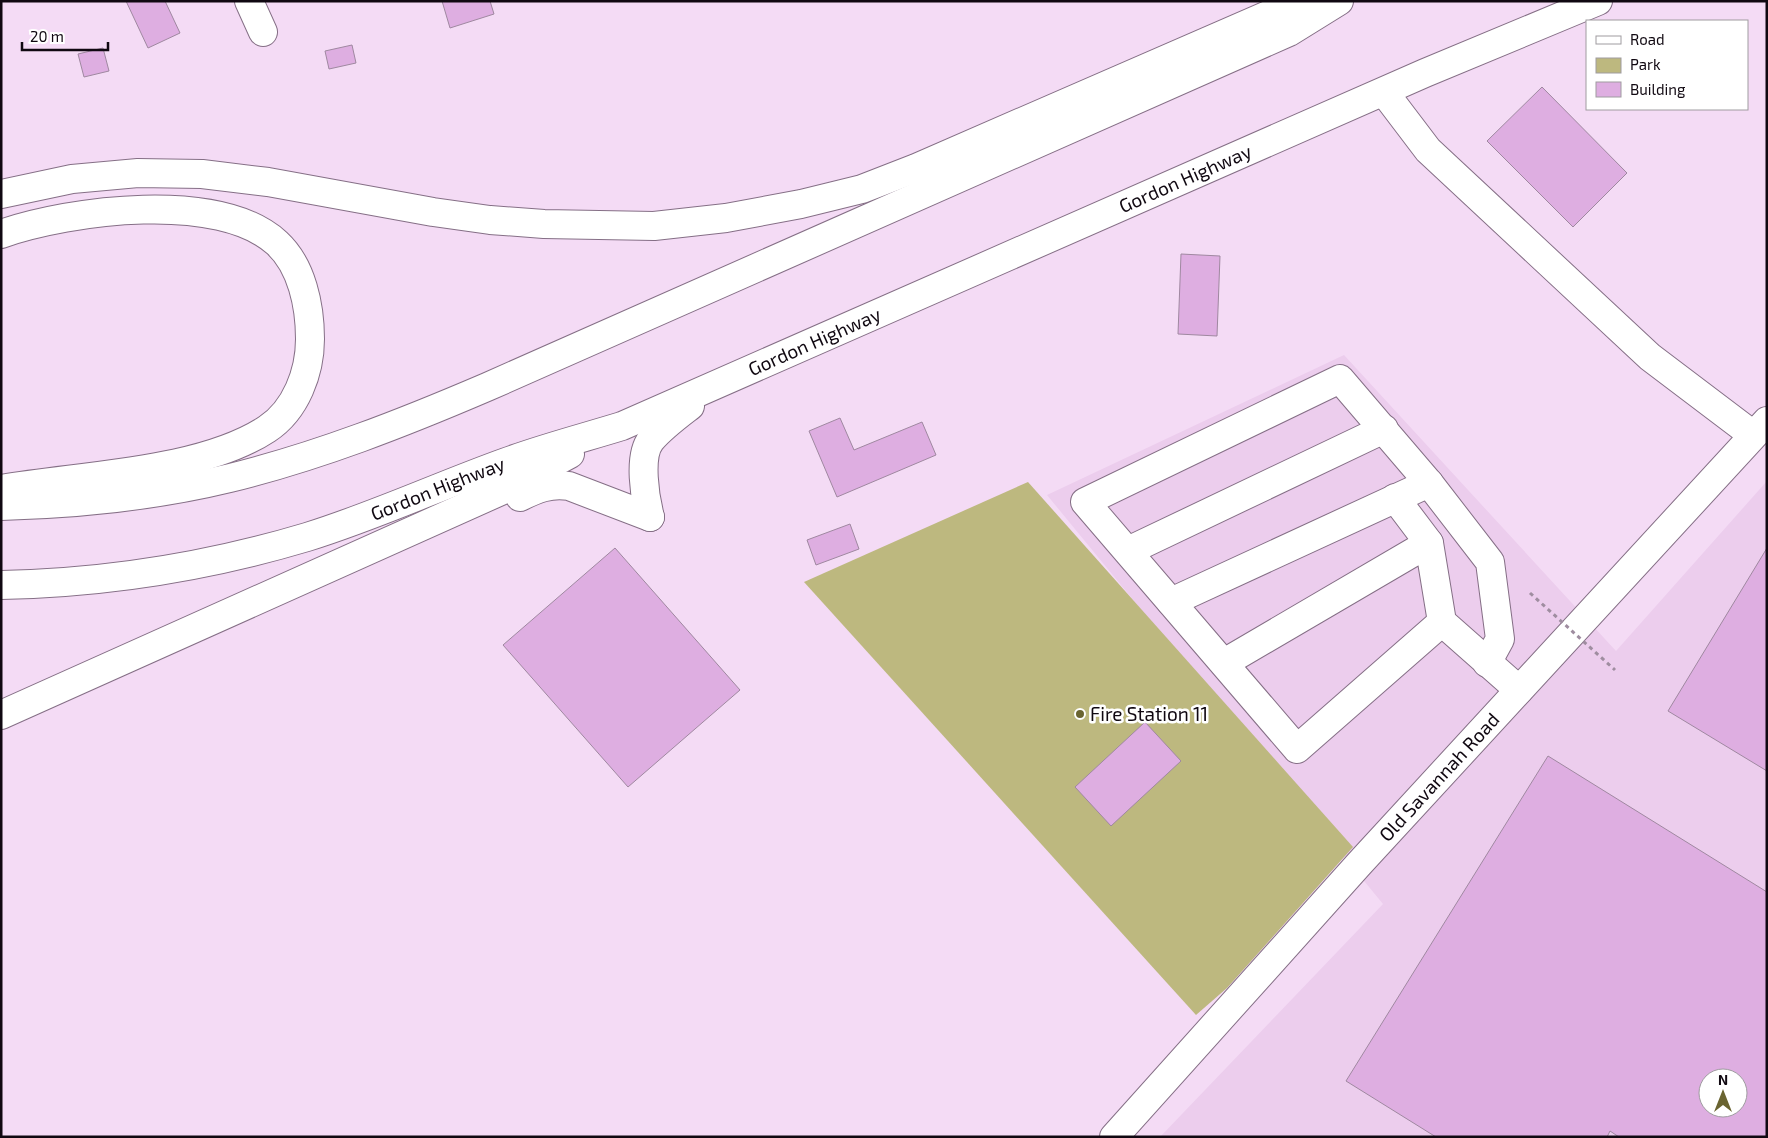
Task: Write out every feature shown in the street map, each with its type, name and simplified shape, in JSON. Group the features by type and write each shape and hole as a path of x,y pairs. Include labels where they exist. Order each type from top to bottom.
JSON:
{"main road":[{"path":"249,1 263,32"},
{"path":"1,194 72,179 138,173 202,174 268,182 434,212 526,223 654,226 726,218 801,204 862,189 916,168 1300,1"},
{"path":"1,506 122,498 229,478 333,448 383,430 486,387 1289,32 1339,1"},
{"name":"Gordon Highway","path":"1,585 111,577 210,561 263,549 309,536 406,503 506,461 622,426 1384,92 1598,1"},
{"path":"1384,92 1428,150 1650,357 1760,428"},
{"path":"1,234 76,217 133,210 188,210 228,217 263,233 277,243 291,260 305,292 310,323 310,360 302,385 286,411 268,428 241,443 207,455 146,468 1,489"},
{"path":"1442,622 1297,749 1085,502 1340,379 1429,483 1490,562 1500,639 1487,663"},
{"path":"285,588 366,567 537,488 556,484 585,490 650,517 644,496 643,481 650,441 714,385"},
{"path":"1,715 503,490 622,426"},
{"name":"Old Savannah Road","path":"1114,1137 1519,690 1760,428"},
{"path":"1128,551 1384,429"},
{"path":"1171,602 1429,483"},
{"path":"1395,498 1429,543 1442,622 1519,690"},
{"path":"1224,663 1429,543"}],"path":[{"path":"1530,593 1615,670"}],"shaded area":[{"path":"1344,355 1616,651 1767,481 1767,1137 1160,1137 1383,904 1047,495"}],"green space":[{"name":"Fire Station 11","path":"1028,482 1353,847 1227,988 1196,1015 804,582"}],"building":[{"path":"126,1 165,1 180,33 148,48"},
{"path":"442,1 490,1 494,14 450,28"},
{"path":"352,45 356,63 329,69 325,51"},
{"path":"103,48 109,71 84,77 78,54"},
{"path":"1542,87 1627,173 1573,227 1487,141"},
{"path":"1181,254 1220,256 1217,336 1178,334"},
{"path":"840,418 854,450 922,422 936,455 837,497 809,431"},
{"path":"850,524 859,549 816,565 807,540"},
{"path":"615,548 740,690 628,787 503,645"},
{"path":"1767,548 1767,771 1668,711"},
{"path":"1145,722 1181,761 1111,826 1075,787"},
{"path":"1548,756 1767,892 1767,1137 1619,1137 1610,1131 1607,1137 1436,1137 1346,1081"}],"place":[{"name":"Fire Station 11","path":"1080,714"}]}
